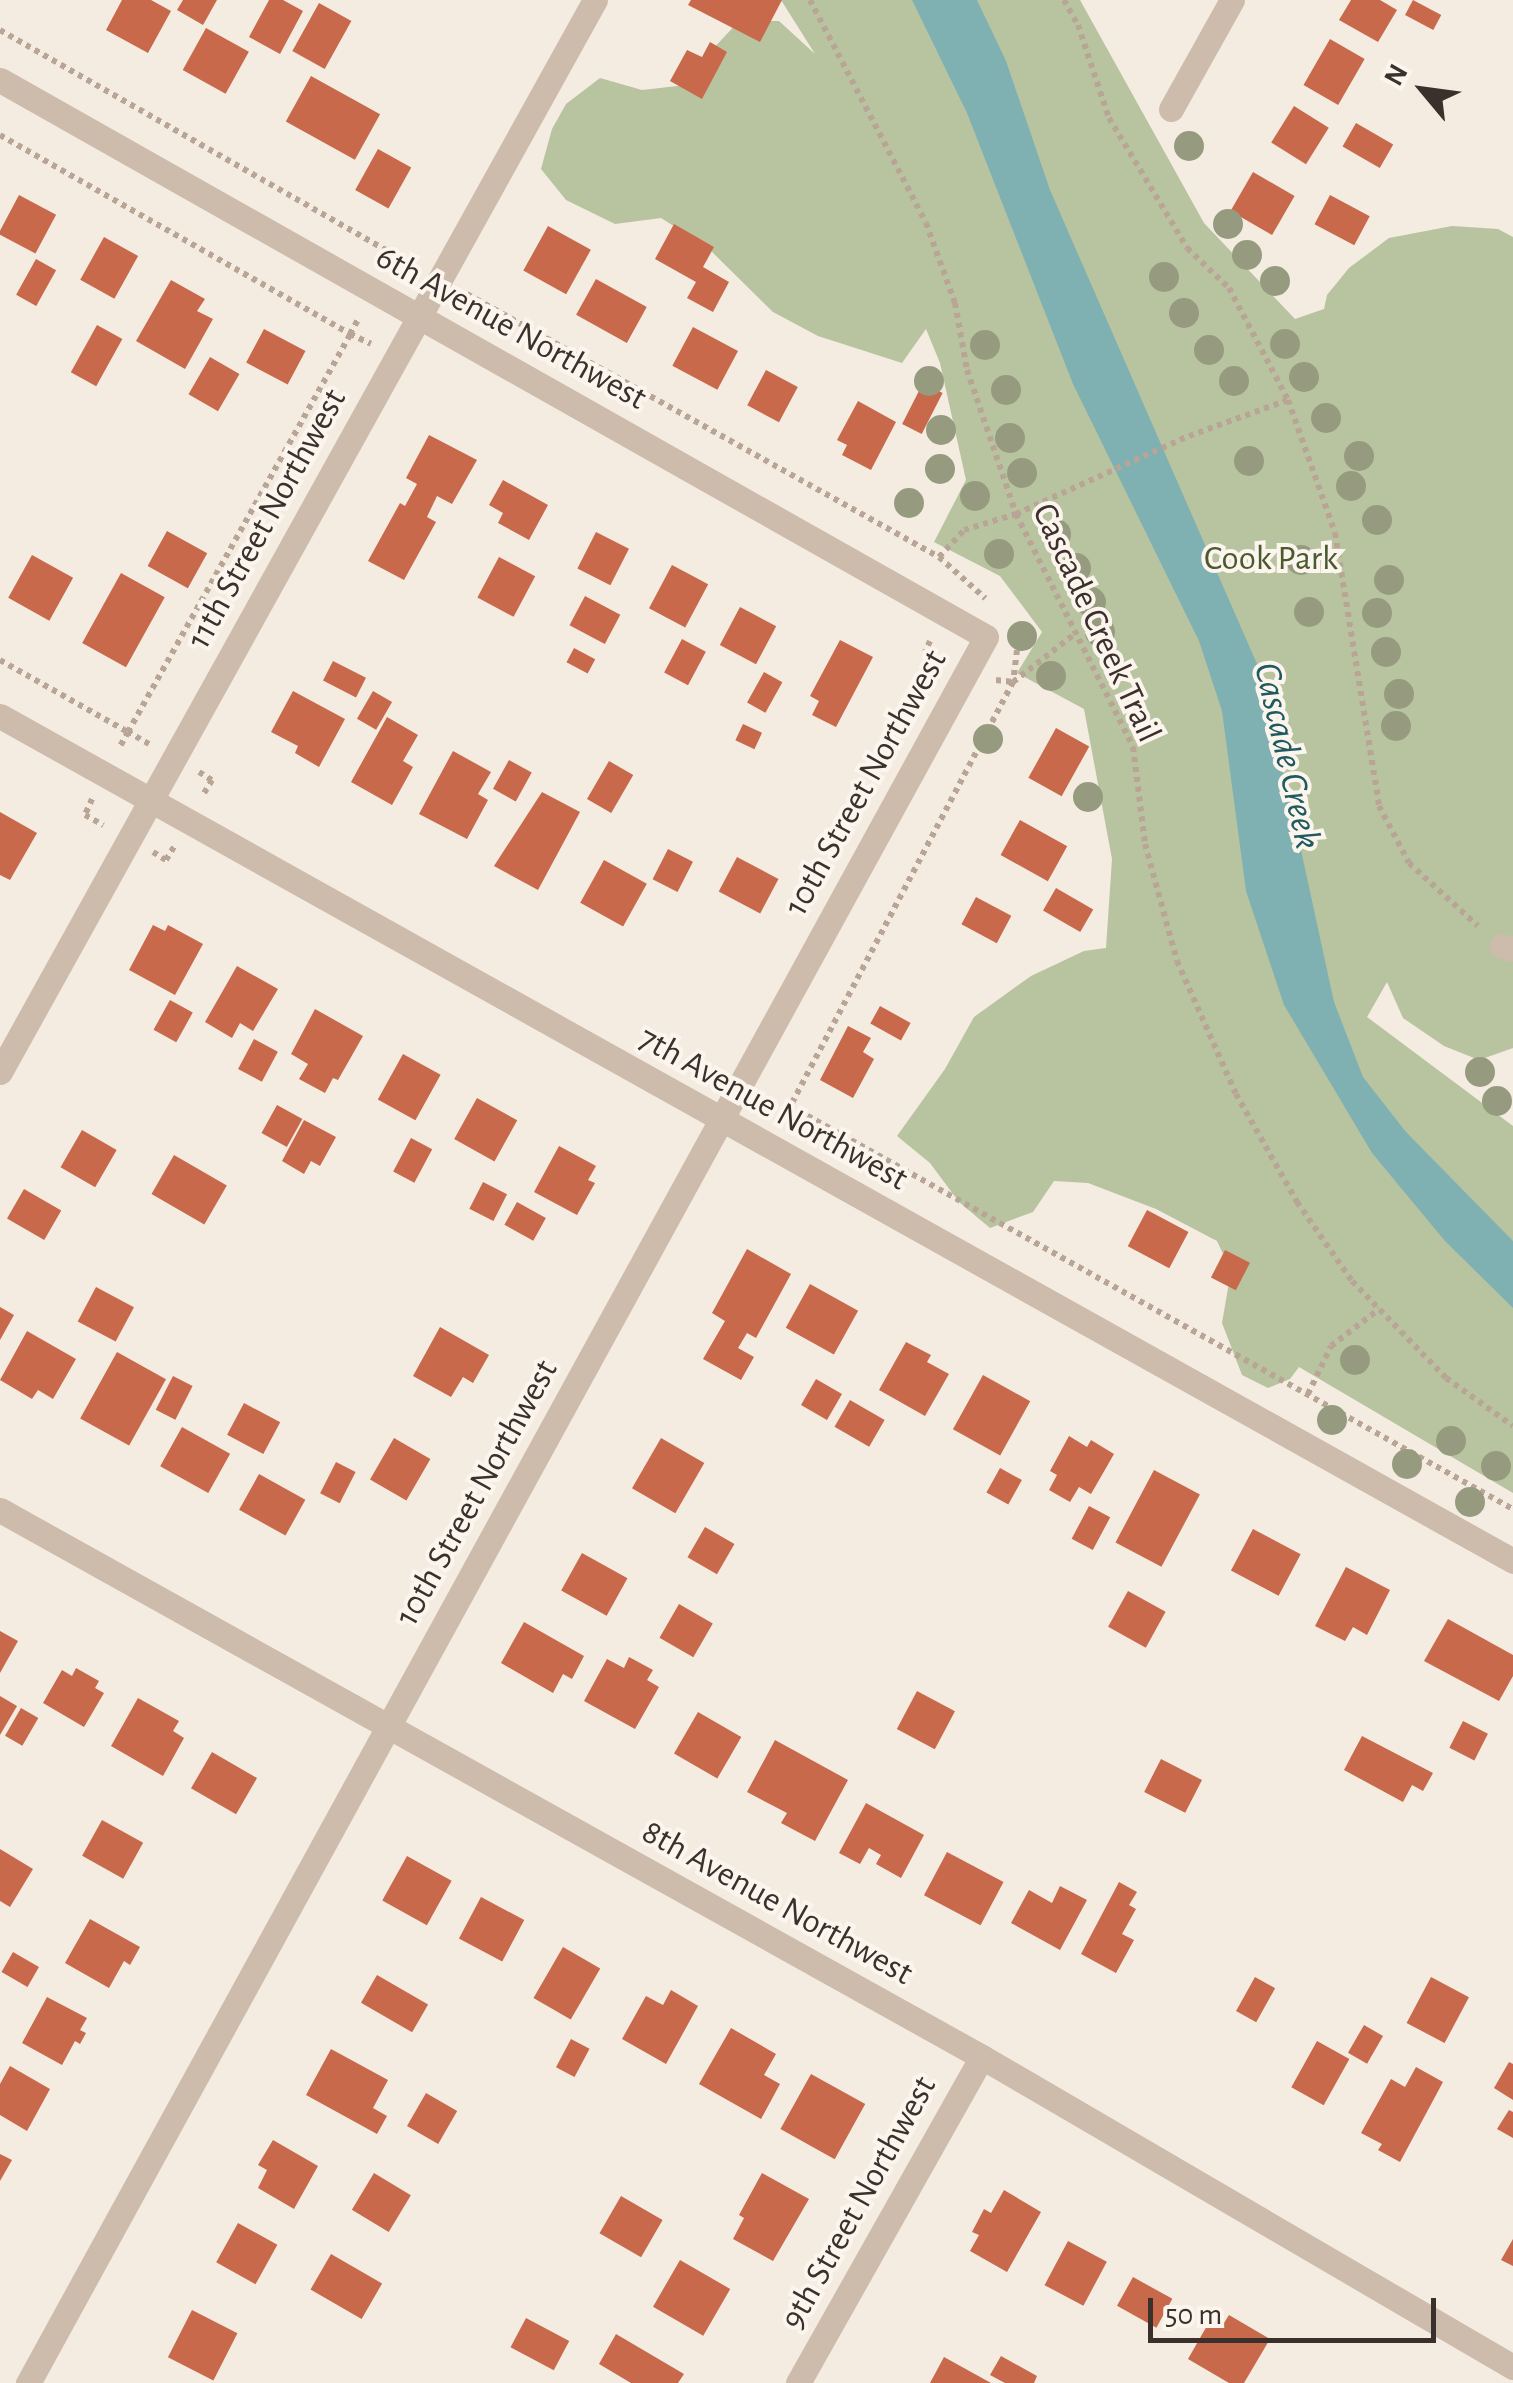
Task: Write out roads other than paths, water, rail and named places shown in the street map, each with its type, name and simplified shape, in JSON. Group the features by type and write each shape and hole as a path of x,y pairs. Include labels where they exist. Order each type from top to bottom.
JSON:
{"street":[{"name":"11th Street Northwest","path":"0,1072 594,0"},
{"path":"1171,109 1232,0"},
{"name":"6th Avenue Northwest","path":"0,80 986,637"},
{"name":"10th Street Northwest","path":"28,2383 986,637"},
{"name":"7th Avenue Northwest","path":"0,716 1513,1561"},
{"name":"8th Avenue Northwest","path":"0,1510 982,2057 1513,2368"},
{"name":"9th Street Northwest","path":"798,2383 982,2057"}],"water":[{"path":"912,0 977,0 1006,61 1050,190 1264,680 1334,1002 1363,1077 1406,1132 1513,1241 1513,1308 1445,1241 1372,1153 1284,1005 1246,891 1222,711 1199,641 1073,384 967,113"}],"park label":[{"name":"Cook Park","path":"1271,559"}],"water label":[{"name":"Cascade Creek","path":"1286,756"}]}
